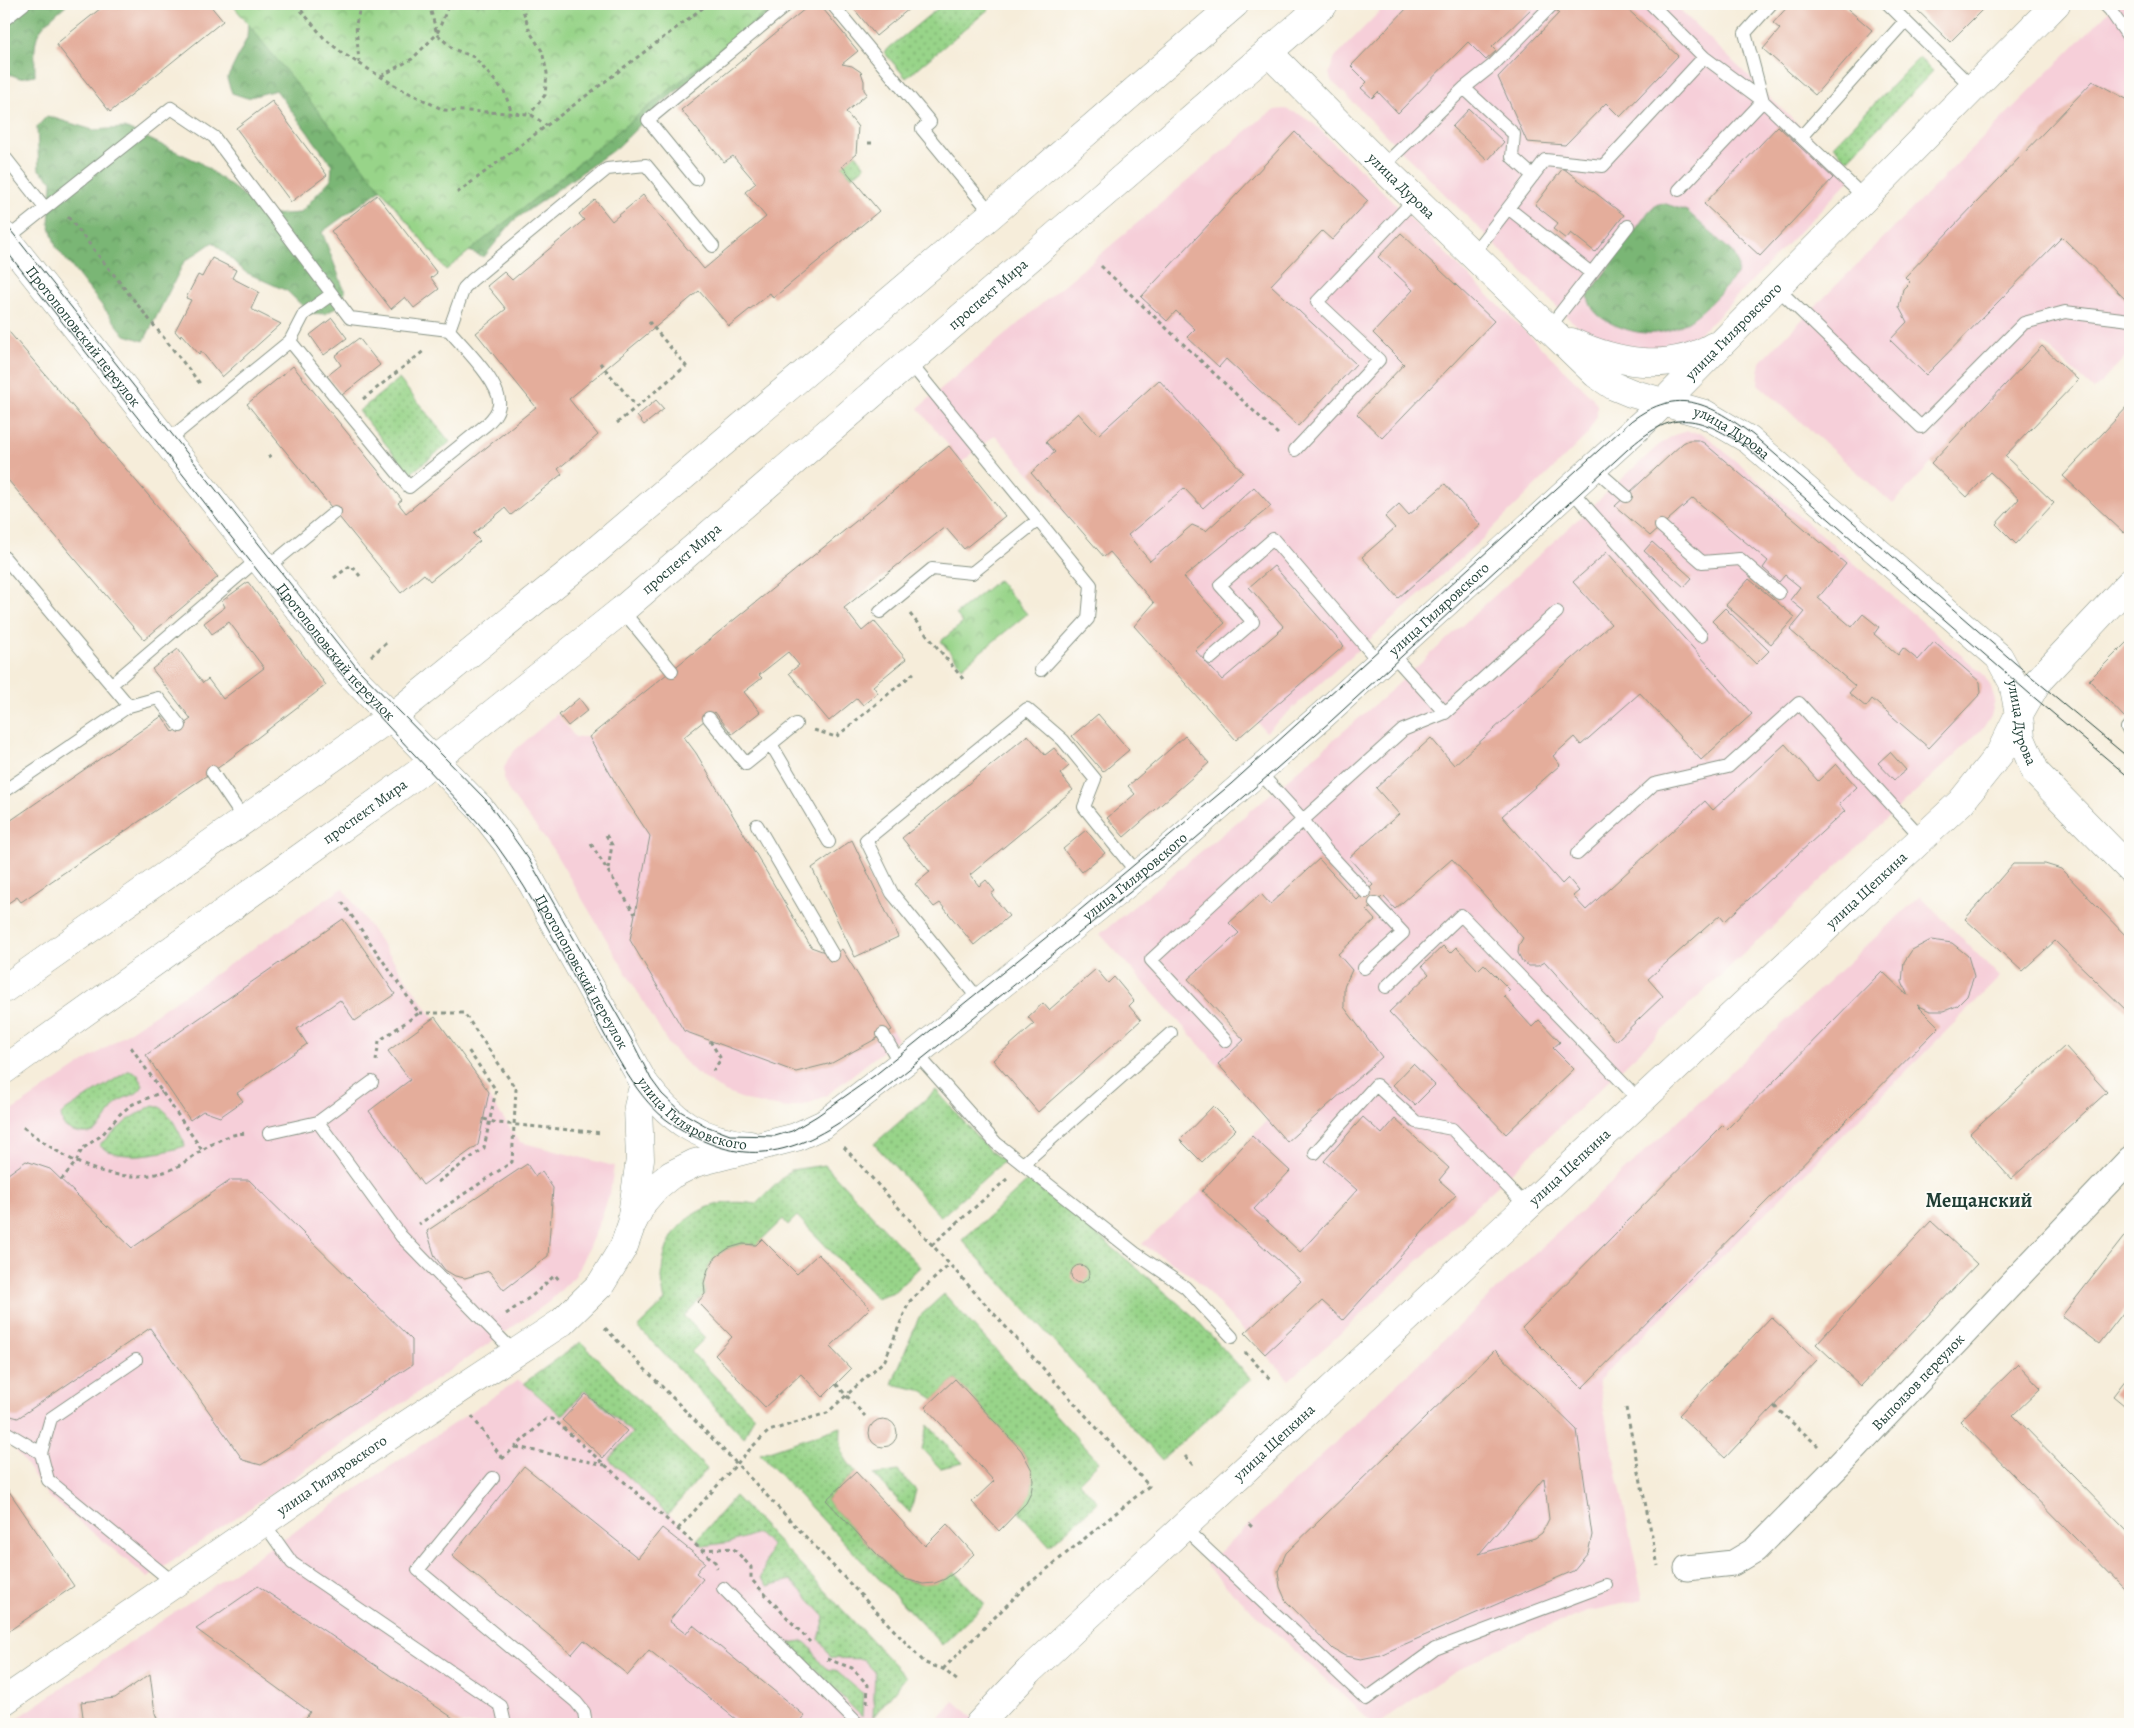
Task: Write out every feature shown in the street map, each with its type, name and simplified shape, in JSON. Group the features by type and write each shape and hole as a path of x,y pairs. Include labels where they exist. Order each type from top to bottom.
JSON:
{"main road":[{"path":"4,989 392,717 586,559 992,214 1235,4"},
{"name":"проспект Мира","path":"4,1070 433,761 622,610 1324,4"},
{"name":"улица Гиляровского","path":"4,1701 377,1444 562,1322 601,1284 624,1246 631,1226 644,1202 656,1187 671,1175 695,1163 796,1138 824,1124 909,1059 1138,874 1259,772 1594,468 1664,402 2056,4"},
{"name":"улица Дурова","path":"1268,52 1382,167 1596,374 1614,386 1631,393 1705,414 1749,440 1999,657 2013,683 2021,738 2036,773 2130,869"},
{"name":"Протопоповский переулок","path":"5,239 350,674 479,807 507,843 532,883 644,1083"},
{"path":"1548,329 1606,357 1645,362 1676,361 1703,353 1728,338"},
{"name":"улица Щепкина","path":"979,1724 1029,1671 1961,802 2000,753 2019,714 2050,666 2130,583"},
{"path":"1999,657 2015,663 2034,665 2046,662 2050,666"},
{"name":"улица Гиляровского","path":"644,1083 655,1099 672,1116 701,1134 718,1141 754,1145 767,1144"},
{"name":"улица Гиляровского","path":"631,1226 640,1159 638,1107 644,1083"}],"street":[{"name":"Выползов переулок","path":"1687,1568 1732,1563 1755,1550 1768,1539 2130,1159"}],"lane":[{"path":"4,20 24,4"},
{"path":"696,179 648,120 788,4"},
{"path":"832,4 930,122 922,129 992,214"},
{"path":"1651,4 1704,56 1763,101 1865,198"},
{"path":"1763,101 1745,33 1771,4"},
{"path":"1888,4 1973,88"},
{"path":"2104,4 2130,39"},
{"path":"1382,167 1464,88 1493,65 1551,6"},
{"path":"1801,137 1905,21"},
{"path":"1472,255 1545,160 1602,166 1704,56"},
{"path":"1464,88 1514,134 1512,157 1533,176"},
{"path":"1679,190 1763,101"},
{"path":"5,239 171,108 214,137 350,318 449,330 494,385 499,399 499,407 495,416 487,424 409,487 386,470 347,412 290,341"},
{"path":"4,156 50,204"},
{"path":"449,330 464,288 607,169 646,165 713,246"},
{"path":"1295,450 1379,360 1317,302 1415,199"},
{"path":"1508,208 1591,273"},
{"path":"1548,329 1628,226"},
{"path":"1777,288 1921,427 2024,323 2065,312 2130,320"},
{"path":"166,442 290,341 304,314 332,294"},
{"path":"910,363 1091,585 1088,620 1041,670"},
{"path":"1594,468 1626,496"},
{"path":"1570,489 1701,636"},
{"path":"112,684 262,564 335,512"},
{"path":"880,612 932,569 972,573 1038,520"},
{"path":"1661,526 1702,562 1740,559 1779,593"},
{"path":"1211,658 1253,622 1220,585 1273,539 1386,658 1445,712"},
{"path":"4,557 129,706"},
{"path":"622,610 672,671"},
{"path":"1226,1041 1151,960 1403,730 1445,712 1557,612"},
{"path":"4,790 129,706 158,698 180,726"},
{"path":"1577,854 1654,784 1728,767 1798,703 1922,838"},
{"path":"980,1002 892,893 866,840 1027,709 1063,740 1094,779 1084,807 1138,874"},
{"path":"709,718 746,764 796,724"},
{"path":"771,744 829,842"},
{"path":"212,772 245,821"},
{"path":"1259,772 1365,892"},
{"path":"757,825 834,955"},
{"path":"1364,968 1403,933 1375,903"},
{"path":"1386,987 1462,915 1640,1101"},
{"path":"1023,1164 1172,1033"},
{"path":"883,1034 996,1143 1135,1253 1185,1287 1232,1337"},
{"path":"269,1133 318,1122 372,1082"},
{"path":"1315,1153 1376,1085 1416,1122 1452,1129 1527,1206"},
{"path":"318,1122 401,1236 516,1354"},
{"path":"136,1360 51,1418 41,1453 48,1480 174,1583"},
{"path":"4,1431 41,1453"},
{"path":"493,1478 418,1570 576,1702 584,1712 586,1724"},
{"path":"263,1522 292,1563 501,1706 505,1724"},
{"path":"1183,1527 1366,1699 1435,1649 1606,1585"},
{"path":"723,1588 858,1724"}],"path":[{"path":"296,4 324,38 342,53 380,76 444,110 530,114 546,125"},
{"path":"359,64 356,24 361,4"},
{"path":"429,4 438,34 453,49 474,57 504,91 512,113"},
{"path":"380,76 412,58 438,34 449,4"},
{"path":"521,4 530,32 542,51 547,73 545,95 530,114"},
{"path":"456,193 708,4"},
{"path":"868,142 874,143"},
{"path":"50,204 203,386"},
{"path":"1101,266 1295,450"},
{"path":"617,423 686,366 649,322"},
{"path":"347,412 449,330"},
{"path":"600,363 636,406"},
{"path":"268,457 272,454"},
{"path":"334,578 351,565 360,576"},
{"path":"897,598 963,679"},
{"path":"366,660 386,643"},
{"path":"796,724 836,737 915,672"},
{"path":"606,834 612,845 608,869"},
{"path":"591,844 635,914"},
{"path":"342,902 419,1013"},
{"path":"372,1082 379,1041 419,1013 464,1013 516,1089 512,1162 401,1236"},
{"path":"710,1040 721,1059 713,1071"},
{"path":"131,1047 202,1150"},
{"path":"438,1182 484,1148 496,1090 468,1050"},
{"path":"61,1180 76,1162 82,1149 102,1135 120,1114 132,1105 162,1092"},
{"path":"484,1119 514,1124 602,1132"},
{"path":"23,1127 53,1150 86,1168 117,1175 152,1176 177,1166 217,1140 240,1133 269,1133"},
{"path":"844,1146 1149,1486 1025,1587 943,1669"},
{"path":"932,1245 1023,1164"},
{"path":"678,1529 769,1431 827,1413 885,1360 909,1302 950,1264"},
{"path":"489,1326 532,1296 555,1275"},
{"path":"605,1328 737,1464 925,1663 943,1669 959,1682"},
{"path":"1232,1337 1271,1380"},
{"path":"836,1384 865,1416"},
{"path":"1774,1406 1811,1439"},
{"path":"1626,1408 1659,1570"},
{"path":"471,1416 502,1459"},
{"path":"493,1478 502,1459 546,1419 554,1419 715,1562 723,1588"},
{"path":"516,1446 606,1465"},
{"path":"1185,1456 1194,1466"},
{"path":"1250,1524 1253,1528"},
{"path":"701,1550 733,1548 751,1567 751,1579 816,1647"},
{"path":"822,1654 828,1661 852,1668 868,1685 867,1705"},
{"path":"613,1724 619,1724"}],"shaded area":[{"path":"1387,4 1674,4 1852,177 1713,321 1699,333 1681,344 1663,350 1642,352 1607,343 1588,334 1568,318 1331,80 1329,73 1335,57"},
{"path":"2116,4 2130,4 2130,352 2094,390 2044,344 1893,504 1758,384 1760,362"},
{"path":"1285,109 1299,114 1314,124 1592,397 1597,405 1597,416 1587,435 1480,541 1266,732 1110,552 1104,557 995,435 962,462 918,408 1262,118 1275,110"},
{"path":"1687,431 1703,434 1711,440 1983,674 1991,687 1995,700 1991,716 1983,728 1354,1321 1289,1380 1193,1276 1142,1244 1202,1191 1267,1120 1100,934 1248,813 1386,695 1660,444 1674,435"},
{"path":"557,714 575,737 589,737 665,777 696,753 811,947 833,955 842,949 898,1039 827,1095 808,1104 788,1108 751,1102 725,1092 696,1073 669,1045 552,848 510,793 504,780 504,768 515,750"},
{"path":"343,888 520,1142 614,1166 610,1193 597,1229 575,1276 549,1302 148,1578 48,1496 4,1433 4,1116"},
{"path":"1920,896 2000,977 1598,1381 1643,1599 1590,1611 1540,1630 1487,1654 1438,1682 1378,1724 1373,1724 1233,1593 1206,1565 1496,1290"},
{"path":"518,1380 524,1383 561,1416 585,1390 633,1433 609,1459 697,1540 735,1496 906,1677 874,1717 881,1724 9,1724"},
{"path":"954,1701 981,1724 934,1724"}],"green space":[{"path":"4,4 67,4 48,21 38,34 35,49 35,75 20,78 4,72"},
{"path":"232,4 776,4 446,270"},
{"path":"307,4 781,4 661,104 619,146 513,221 484,257 412,228 396,195 383,188 322,232 345,292 339,306 325,314 310,313 287,291 245,272 213,242 184,262 144,341 125,335 56,247 49,224 52,181 39,170 37,127 47,116 93,130 125,128 199,162 270,215 300,213 331,179 332,165 276,90 247,98 232,93 227,79 247,38 248,23"},
{"path":"943,4 986,4 990,8 906,78 884,52"},
{"path":"1919,58 1933,71 1847,160 1833,146"},
{"path":"856,154 865,166 852,177 842,166"},
{"path":"1663,203 1687,211 1731,251 1737,262 1737,275 1711,302 1684,324 1669,330 1653,333 1635,332 1615,325 1601,317 1591,306 1588,296 1649,211 1655,205"},
{"path":"399,379 450,442 410,474 359,411"},
{"path":"998,580 1027,614 962,667 941,641 963,623 956,614"},
{"path":"128,1071 138,1075 143,1085 141,1089 118,1102 100,1127 91,1132 79,1133 63,1125 61,1115 65,1111"},
{"path":"936,1090 989,1150 1004,1161 941,1217 874,1144"},
{"path":"153,1105 168,1114 185,1146 153,1154 129,1155 118,1154 99,1145 128,1120"},
{"path":"825,1165 920,1267 894,1292 876,1298 797,1216 788,1225 783,1219 756,1245 734,1246 717,1256 707,1272 705,1294 684,1316 705,1338 691,1352 754,1416 744,1438 638,1327 665,1301 662,1278 664,1258 671,1240 681,1225 696,1213 713,1206 733,1202 756,1204 791,1170"},
{"path":"1029,1180 1087,1226 1193,1316 1251,1379 1162,1460 962,1240"},
{"path":"944,1294 1099,1462 1079,1482 1098,1502 1050,1546 1019,1512 1029,1497 1032,1482 1026,1458 1021,1450 955,1379 934,1399 920,1390 892,1384 919,1317"},
{"path":"581,1342 707,1469 668,1514 609,1459 632,1433 585,1390 562,1416 524,1383"},
{"path":"928,1425 963,1463 940,1468 922,1449"},
{"path":"841,1427 842,1452 856,1472 826,1500 892,1570 900,1576 915,1582 931,1583 939,1581 955,1572 985,1604 942,1645 760,1454"},
{"path":"898,1471 916,1490 910,1513 874,1475"},
{"path":"735,1496 906,1677 873,1717 875,1672 863,1659 831,1658 819,1639 825,1617 791,1580 768,1586 761,1578 771,1545 758,1533 731,1542 703,1546 697,1540"},
{"path":"802,1641 811,1648 824,1667 835,1670 863,1694 862,1717 789,1643"}],"building":[{"path":"106,4 209,4 223,21 110,112 56,44"},
{"path":"811,4 819,4 858,51 842,64 852,66 861,72 864,90 867,94 846,112 858,127 856,154 842,166 879,211 773,298 770,293 729,326 699,291 569,399 598,435 558,469 562,474 511,515 505,508 473,534 480,541 430,581 424,574 401,593 247,404 293,366 402,500 398,503 406,513 536,407 476,333 506,309 487,286 504,272 512,280 584,220 579,214 595,200 612,221 643,195 704,269 766,217 745,192 756,183 733,156 724,162 681,110"},
{"path":"850,4 915,4 876,36"},
{"path":"1411,4 1536,4 1492,47 1496,51 1486,60 1468,42 1398,113 1378,92 1372,98 1361,88 1367,82 1351,66"},
{"path":"1549,4 1622,4 1678,56 1620,117 1606,103 1565,145 1527,142 1498,77 1559,13"},
{"path":"1790,4 1842,4 1872,30 1815,95 1763,49 1780,29 1773,23"},
{"path":"1911,4 1988,4 1950,42"},
{"path":"2093,81 2130,101 2130,304 2062,237 1926,375 1890,340 1907,322 1899,307 1903,289 1910,282 1905,277"},
{"path":"272,101 327,175 291,202 236,128"},
{"path":"1469,109 1504,142 1488,160 1452,127"},
{"path":"1778,126 1833,178 1760,256 1704,204"},
{"path":"1295,132 1368,201 1332,240 1322,231 1271,285 1356,364 1298,426 1226,359 1219,367 1187,337 1195,329 1176,311 1167,321 1141,297"},
{"path":"1563,168 1624,215 1595,252 1571,233 1566,239 1553,229 1558,223 1535,205"},
{"path":"377,195 437,273 431,278 439,289 414,308 405,297 391,309 331,231"},
{"path":"1401,233 1494,321 1382,438 1357,414 1404,364 1373,333 1413,290 1378,257"},
{"path":"212,258 236,270 232,278 259,292 251,309 281,324 222,377 201,351 199,354 181,334 180,337 175,331 191,300 186,298 198,275 202,277"},
{"path":"332,318 347,338 324,355 310,335"},
{"path":"4,326 218,577 144,640 8,480 4,484"},
{"path":"359,338 380,365 342,395 327,376 341,365 335,356"},
{"path":"2042,346 2078,380 2005,456 2054,503 2016,544 1996,524 2019,499 1990,472 1967,497 1931,463"},
{"path":"1159,380 1243,472 1203,508 1184,488 1128,535 1150,561 1192,525 1206,531 1254,487 1271,506 1184,577 1225,623 1195,650 1222,680 1284,627 1249,587 1274,566 1344,646 1236,740 1134,626 1154,603 1110,552 1104,557 1031,473 1055,452 1046,442 1078,413 1098,435"},
{"path":"656,400 664,409 644,425 637,416"},
{"path":"2130,404 2130,526 2124,533 2063,476"},
{"path":"1689,440 1698,440 1704,443 1846,564 1818,598 1852,627 1863,614 1879,627 1874,634 1898,655 1903,648 1918,660 1934,642 1980,682 1981,693 1929,748 1872,699 1866,707 1849,693 1855,686 1790,630 1805,612 1790,600 1800,587 1785,575 1779,582 1763,568 1768,561 1693,498 1650,536 1615,506 1683,443"},
{"path":"949,446 1005,516 964,549 945,527 844,608 862,631 874,621 906,659 873,686 878,693 863,705 857,698 829,721 789,673 799,665 788,652 759,675 762,678 744,692 760,712 732,734 715,712 684,737 696,753 811,947 833,955 842,949 892,1030 832,1063 796,1072 684,1031 630,940 650,836 619,789 589,737"},
{"path":"1445,484 1481,525 1398,598 1362,557 1395,528 1385,517 1399,504 1409,515"},
{"path":"1652,542 1692,578 1684,587 1644,551"},
{"path":"1607,552 1752,714 1701,760 1640,693 1581,745 1574,737 1553,756 1560,765 1502,816 1562,884 1568,878 1579,891 1573,896 1586,910 1705,801 1713,810 1785,744 1818,781 1836,764 1857,787 1839,804 1845,811 1725,921 1720,915 1648,979 1663,996 1616,1041 1545,962 1538,966 1529,966 1522,961 1518,953 1519,945 1523,938 1452,859 1395,909 1383,896 1367,911 1375,920 1338,954 1352,970 1344,987 1344,1007 1382,1057 1287,1142 1218,1064 1244,1040 1188,979 1239,933 1229,923 1261,894 1270,904 1319,859 1357,900 1373,885 1349,858 1399,814 1376,788 1431,738 1454,765 1611,624 1573,582"},
{"path":"1749,579 1795,617 1771,644 1726,605"},
{"path":"248,582 326,685 222,765 21,902 17,897 4,906 4,825 162,716 173,732 191,719 152,669 178,649 203,683 208,679 223,699 264,668 229,622 212,634 204,623 225,607 222,601"},
{"path":"1725,608 1769,651 1756,664 1712,621"},
{"path":"2130,639 2130,713 2125,718 2089,680"},
{"path":"579,698 588,710 568,726 559,715"},
{"path":"1098,714 1129,750 1103,772 1072,736"},
{"path":"1028,735 1045,755 1054,748 1069,766 1060,774 1073,790 970,875 979,886 986,880 995,891 991,894 1009,916 974,945 940,903 934,907 915,884 930,872 902,838"},
{"path":"1185,736 1209,763 1124,837 1107,818 1135,794 1128,786"},
{"path":"1890,752 1906,770 1894,780 1878,763"},
{"path":"1086,830 1105,853 1082,872 1063,849"},
{"path":"852,840 898,937 855,957 812,868"},
{"path":"2013,864 2045,864 2061,869 2130,940 2130,1014 2055,941 2022,971 1965,919"},
{"path":"343,919 395,994 355,1021 340,1000 297,1029 307,1044 237,1093 243,1101 220,1117 203,1111 190,1120 146,1055"},
{"path":"1931,940 1952,943 1968,956 1974,976 1967,996 1957,1006 1944,1011 1930,1011 1917,1005 1939,1027 1582,1388 1522,1328 1723,1125 1727,1129 1882,971 1908,996 1902,982 1904,962 1912,950"},
{"path":"1443,946 1450,953 1456,947 1478,970 1484,964 1510,990 1504,996 1532,1027 1539,1020 1560,1042 1553,1048 1574,1069 1506,1134 1389,1012 1429,974 1422,966"},
{"path":"1096,969 1108,983 1114,977 1134,1001 1129,1006 1141,1020 1038,1112 993,1060 1034,1024 1028,1017 1043,1003 1049,1010"},
{"path":"435,1017 489,1092 478,1145 423,1185 369,1111 410,1080 388,1051"},
{"path":"2065,1046 2107,1092 2011,1179 1970,1133"},
{"path":"1413,1064 1435,1085 1415,1105 1393,1085"},
{"path":"1213,1106 1236,1129 1202,1162 1180,1140"},
{"path":"1363,1117 1382,1134 1395,1119 1449,1168 1439,1180 1456,1195 1343,1320 1322,1301 1265,1354 1245,1333 1301,1281 1202,1191 1252,1136 1290,1171 1254,1209 1300,1252 1357,1190 1324,1161"},
{"path":"26,1161 50,1169 132,1248 231,1180 249,1180 412,1340 412,1365 261,1465 243,1460 150,1328 18,1418 4,1414 4,1177"},
{"path":"527,1164 535,1176 542,1172 553,1188 548,1256 504,1290 489,1271 465,1278 455,1276 445,1270 435,1257 427,1231"},
{"path":"1931,1221 1977,1264 1861,1386 1816,1344"},
{"path":"2130,1229 2130,1304 2099,1344 2062,1316"},
{"path":"762,1239 797,1274 818,1254 870,1308 830,1347 851,1369 823,1397 801,1374 765,1407 715,1355 732,1337 698,1302 705,1294 704,1283 708,1269 716,1257 729,1248 743,1244 756,1245"},
{"path":"1080,1265 1086,1268 1089,1274 1086,1280 1080,1283 1074,1280 1071,1274 1074,1268"},
{"path":"1771,1317 1817,1360 1725,1458 1679,1415"},
{"path":"1495,1350 1577,1430 1592,1535 1588,1553 1573,1571 1380,1655 1361,1659 1345,1656 1333,1649 1286,1601 1280,1587 1278,1571 1286,1553","holes":["1544,1478 1549,1519 1542,1533 1535,1538 1479,1554"]},
{"path":"2018,1364 2041,1388 2013,1415 2130,1534 2130,1594 1960,1421"},
{"path":"2130,1374 2130,1410 2113,1396"},
{"path":"955,1379 1021,1450 1032,1470 1031,1493 1026,1503 999,1531 972,1502 994,1481 925,1407"},
{"path":"586,1394 627,1431 603,1458 562,1420"},
{"path":"883,1419 893,1423 897,1433 893,1443 883,1447 873,1443 869,1433 873,1423"},
{"path":"524,1466 638,1558 662,1528 705,1562 696,1573 703,1579 669,1621 686,1634 693,1625 805,1716 798,1724 742,1724 649,1650 628,1675 584,1640 572,1654 452,1556"},
{"path":"856,1472 925,1546 947,1524 974,1554 955,1572 935,1583 923,1584 901,1578 826,1500"},
{"path":"4,1484 74,1586 6,1633 4,1629"},
{"path":"258,1586 462,1724 301,1724 310,1712 196,1629"},
{"path":"150,1674 155,1713 159,1724 84,1724 81,1702 115,1698"}],"tram line":[{"path":"4,222 357,668 487,801 528,858 631,1039 651,1079 662,1094 680,1111 706,1126 730,1135 775,1136 792,1131 874,1076 1074,915 1231,784 1631,421 1648,410 1664,404 1679,401 1708,407 1753,435 2015,663 2130,759"},
{"path":"4,248 323,652 497,846 537,908 610,1045 637,1089 659,1114 671,1123 697,1138 721,1147 744,1152 766,1152 789,1147 834,1126 858,1110 1174,857 1331,721 1627,450 1643,437 1671,422 1698,422 1712,427 1745,446 2030,694 2130,778"}],"district":[{"name":"Мещанский","path":"1979,1200"}]}
